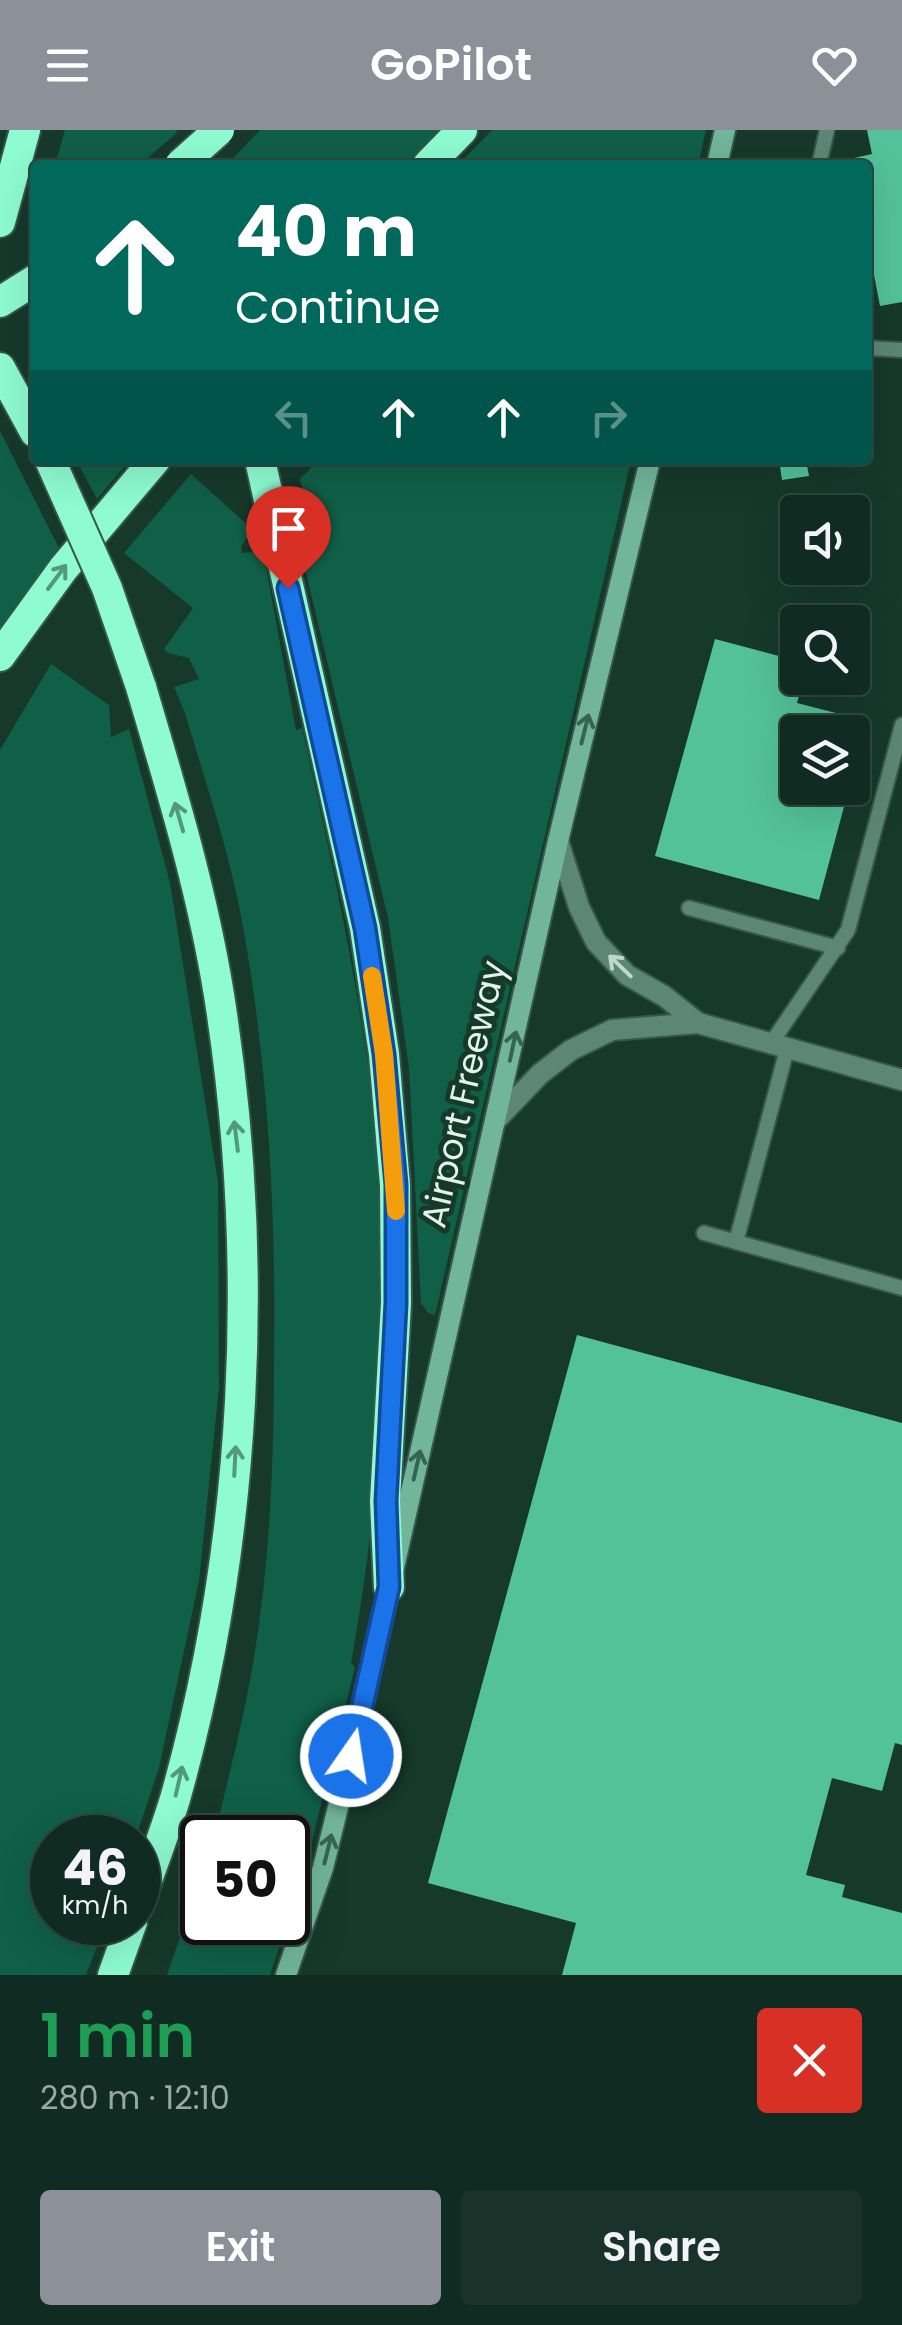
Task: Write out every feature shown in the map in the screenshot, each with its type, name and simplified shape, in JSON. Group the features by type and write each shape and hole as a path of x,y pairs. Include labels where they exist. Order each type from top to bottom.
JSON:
{"highway":[{"path":"0,222 25,130"},
{"path":"198,130 202,160"},
{"path":"186,160 219,130"},
{"path":"433,160 462,130"},
{"path":"0,302 30,283"},
{"path":"0,368 30,423"},
{"path":"52,465 106,588 141,686 185,836 218,994 238,1154 243,1318 234,1481 212,1640 174,1800 160,1841"},
{"path":"0,656 63,568 151,465"},
{"path":"261,465 365,928 384,1054 396,1185 396,1303 386,1501 389,1587"}],"main road":[{"path":"718,160 725,130"},
{"name":"Airport Freeway","path":"286,1975 324,1868 558,841 649,465"}],"street":[{"path":"558,841 578,907 596,942 627,975 664,996 698,1023"},
{"path":"497,1119 540,1074 571,1050 612,1030 698,1023 902,1080"}],"lane":[{"path":"820,160 828,130"},
{"path":"872,348 902,350"},
{"path":"736,1242 779,1047 848,930 902,724"},
{"path":"690,908 838,948"},
{"path":"704,1233 902,1288"}],"green space":[{"path":"65,130 177,133 145,160 56,160"},
{"path":"260,130 445,130 417,160 232,160"},
{"path":"492,130 706,130 699,160 463,160"},
{"path":"0,431 60,550 0,636"},
{"path":"79,465 126,465 97,499"},
{"path":"314,465 630,465 435,1315 428,1313 421,1303 409,1068 388,918 294,522 307,511 300,479"},
{"path":"191,474 253,530 241,546 242,553 263,551 296,730 302,728 365,1042 383,1228 378,1450 351,1663 355,1667 310,1849 310,1815 219,1815 251,1675 270,1516 273,1245 264,1077 250,966 229,861 174,687 199,679 189,658 164,649 193,608 124,553"},
{"path":"51,664 109,705 111,737 129,729 170,883 218,1182 219,1387 199,1581 159,1768 143,1815 30,1815 30,1945 98,1945 86,1975 0,1975 0,750"},
{"path":"180,1937 180,1945 280,1945 270,1975 167,1975"}],"building":[{"path":"867,130 902,130 902,302 880,306 872,265 872,160 850,159 872,154"},
{"path":"780,465 807,465 809,476 782,480"},
{"path":"715,639 780,656 780,695 799,695 797,703 844,715 780,715 780,805 844,805 819,900 655,856"},
{"path":"577,1335 902,1423 902,1745 895,1743 882,1791 832,1778 806,1875 845,1885 842,1897 902,1913 902,1975 562,1975 576,1923 428,1883"}],"slow traffic":[{"path":"372,976 384,1054 396,1211"}],"route":[{"path":"288,588 365,928 384,1054 396,1185 396,1303 386,1501 389,1587 351,1756"}]}
